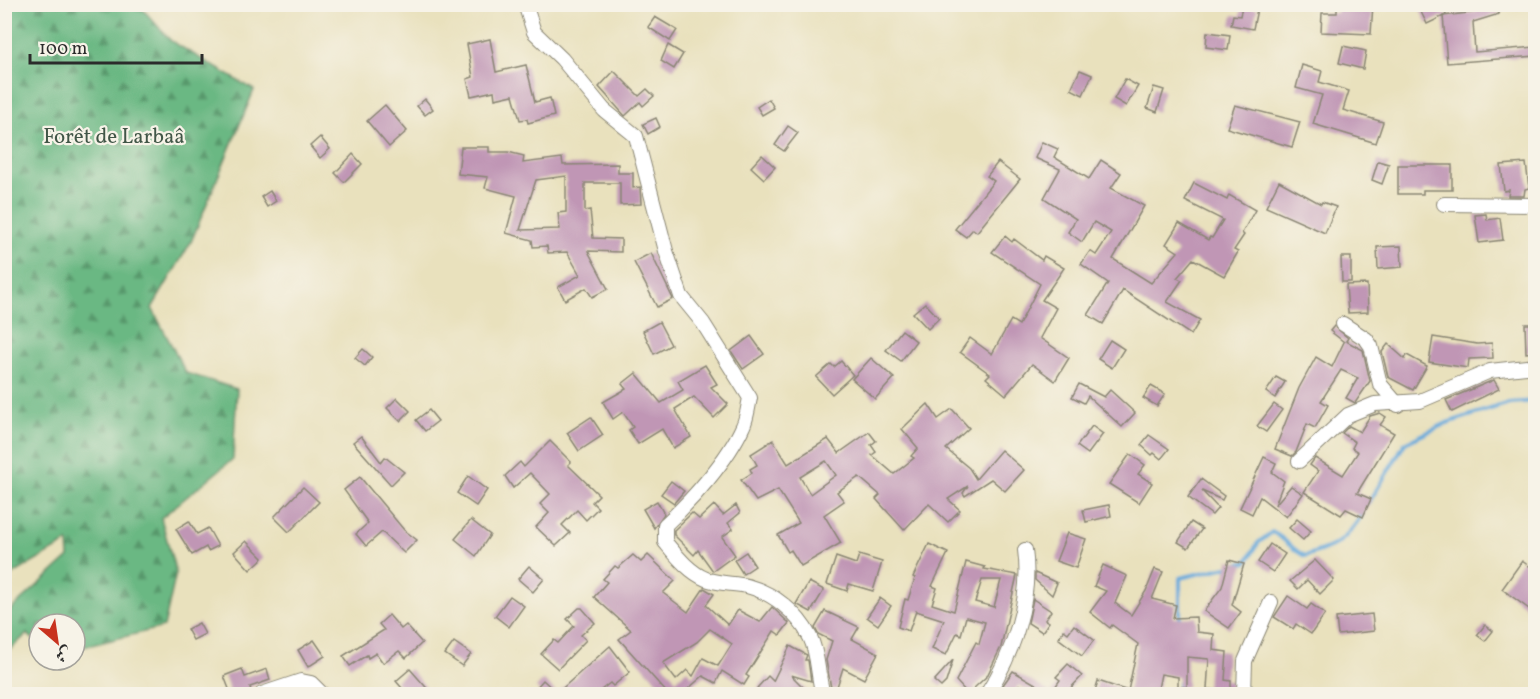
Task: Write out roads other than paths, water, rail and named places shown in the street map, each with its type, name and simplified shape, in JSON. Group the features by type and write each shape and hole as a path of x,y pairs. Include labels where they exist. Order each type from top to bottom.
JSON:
{"street":[{"path":"525,4 534,32 562,59 604,110 636,136 666,251 681,296 703,323 750,398 744,425 685,506 665,525 664,542 685,565 706,579 748,586 775,598 793,612 810,637 818,660 818,679 823,694"},
{"path":"1444,204 1536,205"},
{"path":"1343,324 1366,339 1371,346 1380,384 1398,405"},
{"path":"1299,461 1348,415 1375,404 1398,405 1420,401 1490,371 1536,366"},
{"path":"987,694 1015,641 1028,569 1025,550"},
{"path":"1244,694 1245,661 1271,602"},
{"path":"262,694 301,681 311,683 322,694"}],"waterway":[{"path":"1368,504 1405,443 1447,423 1509,403 1536,401"},
{"path":"1238,564 1247,562 1258,543 1272,532 1305,556 1333,546 1351,531 1363,513"},
{"path":"1180,621 1180,578 1231,566"},
{"path":"1179,682 1179,694"}],"park label":[{"name":"Forêt de Larbaâ","path":"114,137"}]}
